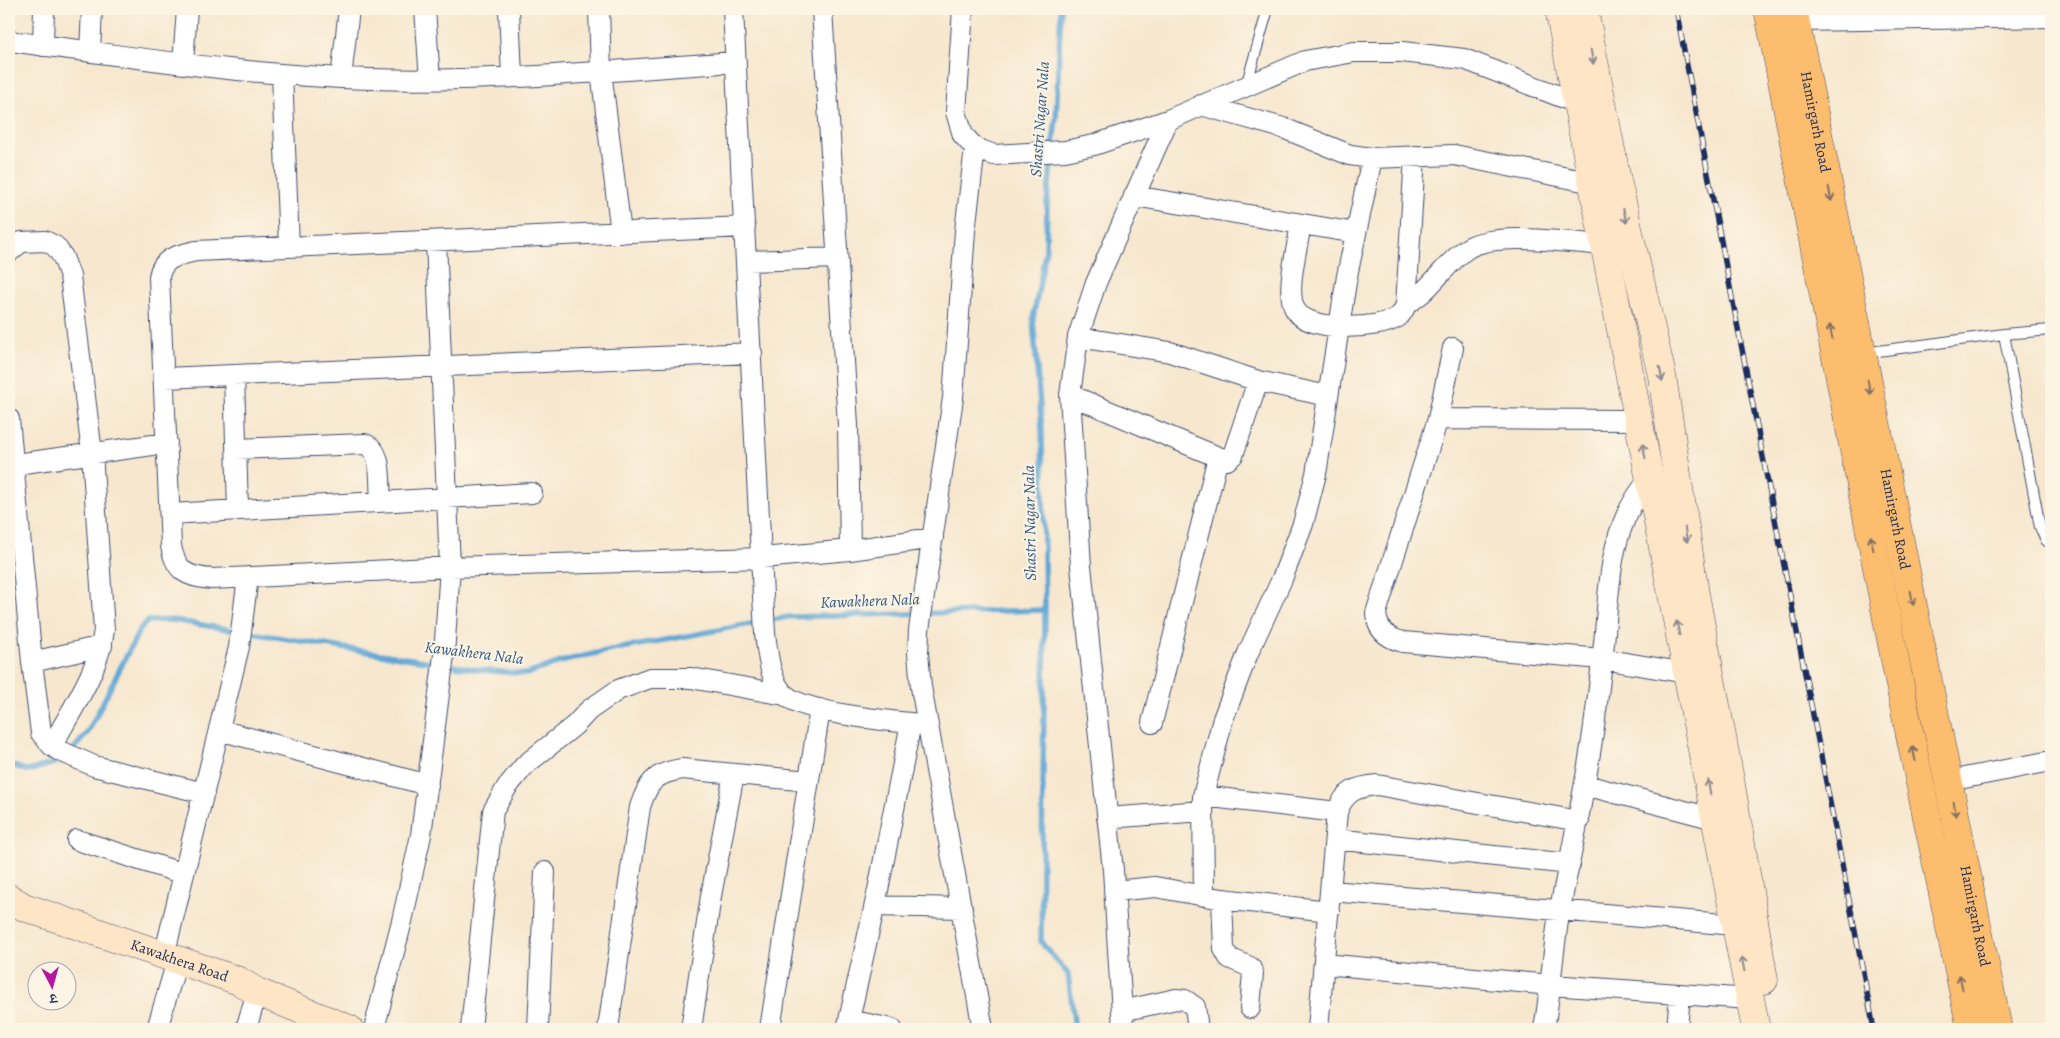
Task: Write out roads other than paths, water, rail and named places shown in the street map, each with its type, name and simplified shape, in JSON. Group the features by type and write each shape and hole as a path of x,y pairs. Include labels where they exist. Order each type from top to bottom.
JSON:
{"main road":[{"name":"Hamirgarh Road","path":"1768,9 1904,706 1971,1029"},
{"name":"Hamirgarh Road","path":"1794,15 1998,1029"}],"street":[{"path":"43,46 44,9"},
{"path":"90,52 92,9"},
{"path":"183,63 187,9"},
{"path":"341,78 349,9"},
{"path":"425,9 430,80"},
{"path":"509,9 512,76"},
{"path":"599,9 601,71 621,233"},
{"path":"733,9 765,634 769,662 776,683 785,695"},
{"path":"822,9 836,258 848,425 850,550"},
{"path":"962,9 956,112 964,135 975,148 994,155 1065,152 1094,146 1168,120 1305,61 1354,52 1402,52 1464,58 1603,113"},
{"path":"1559,9 1756,1029"},
{"path":"1584,9 1603,113 1662,376 1695,594 1756,928 1771,1029"},
{"path":"1794,15 2051,17"},
{"path":"9,41 183,63 282,74 341,78 430,80 736,62"},
{"path":"282,74 289,247"},
{"path":"1201,105 1283,128 1350,155 1372,158 1454,155 1478,158 1592,183"},
{"path":"1168,120 1099,274 1078,337 1070,395 1081,566 1114,891 1123,1020 1176,999 1185,1000 1195,1007 1198,1029"},
{"path":"892,1029 848,1024 919,724 921,686 918,653 919,630 953,398 965,231 975,148"},
{"path":"1301,224 1291,286 1296,312 1306,320 1339,328 1372,326 1386,323 1402,314 1406,304 1415,156"},
{"path":"1250,1008 1253,972 1250,967 1229,958 1224,949 1213,898 1203,803 1223,719 1248,653 1282,580 1303,524 1316,474 1347,276 1372,158"},
{"path":"1134,196 1356,233"},
{"path":"745,228 196,251 177,255 164,263 160,269 159,278 170,514 174,558 183,572 194,578 212,580 450,567 762,558 850,550 933,538"},
{"path":"1406,304 1423,291 1455,258 1469,248 1484,241 1503,238 1605,245"},
{"path":"9,252 21,242 45,241 55,246 64,257 70,276 92,453 104,630 102,646 61,751"},
{"path":"374,1029 402,921 421,835 444,655 450,567 436,241"},
{"path":"747,261 836,258"},
{"path":"1078,337 1170,352 1258,381 1328,396"},
{"path":"1454,348 1438,419 1376,613 1376,623 1380,629 1393,639 1403,642 1602,659 1687,673"},
{"path":"164,378 752,353"},
{"path":"234,375 238,510"},
{"path":"1070,395 1218,458 1227,460 1233,455 1258,381"},
{"path":"9,419 10,465 39,726 44,737 61,751 94,766 204,793"},
{"path":"1438,419 1638,420"},
{"path":"10,465 167,443"},
{"path":"236,449 359,444 371,446 377,457 381,502"},
{"path":"1152,723 1218,458"},
{"path":"1544,1029 1560,911 1585,786 1602,659 1613,556 1623,521 1636,495 1650,479"},
{"path":"170,514 532,493"},
{"path":"157,1029 184,874 239,647 248,578"},
{"path":"32,662 102,646"},
{"path":"471,1029 493,811 507,787 525,766 575,725 589,710 618,690 650,678 691,678 785,695 804,705 843,714 919,724"},
{"path":"770,1029 820,709"},
{"path":"919,724 962,908 983,1029"},
{"path":"219,730 428,785"},
{"path":"1949,781 2051,761"},
{"path":"608,1029 640,807 646,789 653,780 671,771 682,769 809,781"},
{"path":"691,1029 710,896 734,774"},
{"path":"1318,1029 1337,812 1341,800 1350,792 1361,786 1377,785 1579,821"},
{"path":"1585,786 1715,819"},
{"path":"1107,818 1203,803 1337,812"},
{"path":"1334,839 1570,864"},
{"path":"77,840 184,874"},
{"path":"538,1029 545,872"},
{"path":"1114,891 1155,887 1213,898 1329,912"},
{"path":"1330,891 1736,925"},
{"name":"Kawakhera Road","path":"9,898 24,907 239,981 257,992 349,1029"},
{"path":"875,906 962,908"},
{"path":"1324,964 1551,985 1750,1000"},
{"path":"246,1029 257,992"},
{"path":"1677,1029 1680,995"}],"lane":[{"path":"1246,86 1268,9"},
{"path":"1862,353 2004,334 2051,330"},
{"path":"2004,334 2040,527 2046,540 2051,544"}],"waterway":[{"name":"Shastri Nagar Nala","path":"1061,9 1056,118 1047,203 1046,249 1033,319 1042,430 1045,610 1041,942 1068,974 1075,1029"},
{"name":"Kawakhera Nala","path":"71,752 88,732 140,629 148,621 171,620 480,670 527,674 560,662 601,652 788,617 1045,610"},
{"name":"Kawakhera Nala","path":"9,764 28,771 57,762 63,758"}],"railway":[{"path":"1676,9 1874,1029"}]}
